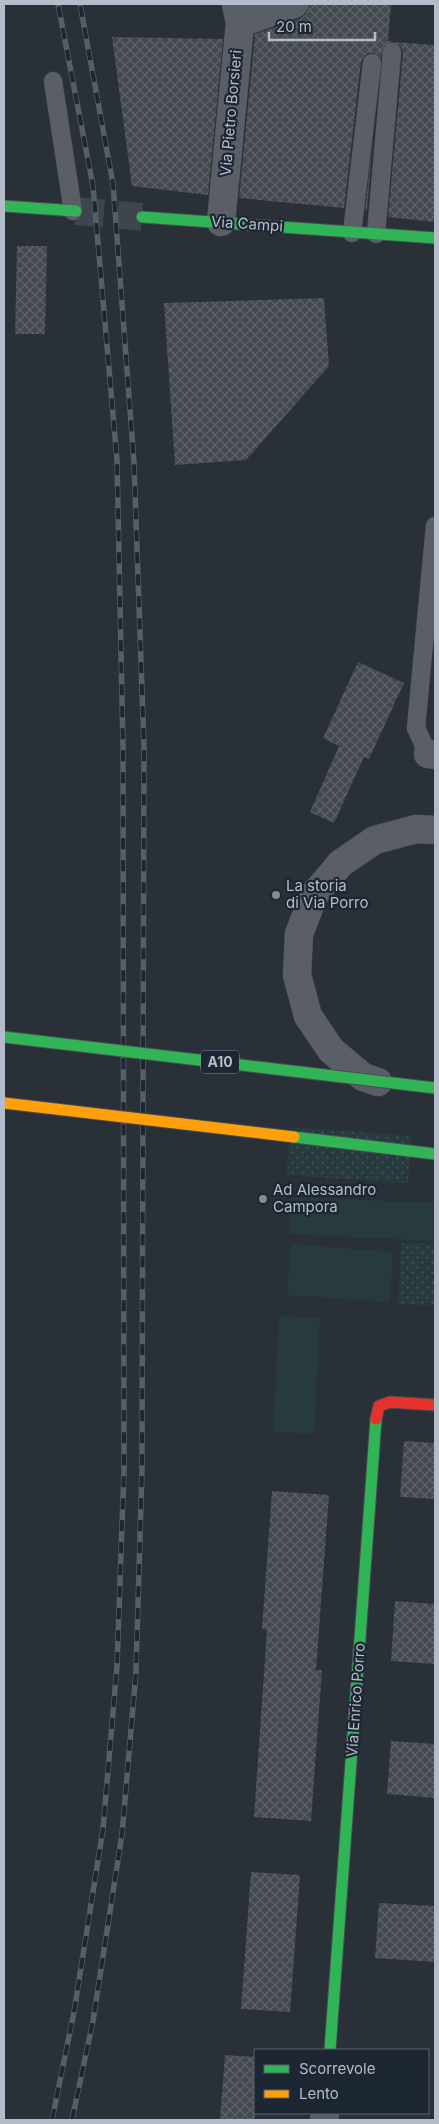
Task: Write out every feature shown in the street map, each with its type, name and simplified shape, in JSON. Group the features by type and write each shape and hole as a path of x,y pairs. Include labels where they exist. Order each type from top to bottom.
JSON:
{"main road":[{"path":"4,206 74,211"},
{"name":"Via Campi","path":"142,217 435,238"},
{"name":"A10","path":"4,1037 435,1088"},
{"path":"4,1103 435,1154"},
{"name":"Via Enrico Porro","path":"330,2049 374,1424 379,1406 390,1402 435,1405"}],"street":[{"path":"238,13 294,4"},
{"name":"Via Pietro Borsieri","path":"221,222 238,13"},
{"path":"435,830 416,829 375,840 340,863 314,895 308,910 299,934 297,975 308,1016 331,1050 363,1077 402,1092 435,1093"}],"lane":[{"path":"376,234 392,52"},
{"path":"352,233 372,63"},
{"path":"53,81 74,211"},
{"path":"432,754 416,728 435,526"}],"green space":[{"path":"290,1127 412,1136 408,1183 287,1175"},
{"path":"291,1197 435,1203 435,1241 290,1234"},
{"path":"401,1243 435,1244 435,1306 398,1304"},
{"path":"291,1244 393,1252 390,1302 287,1295"},
{"path":"279,1316 320,1318 314,1434 273,1432"}],"building":[{"path":"309,4 391,4 388,41 392,41 384,46 381,58 374,53 368,53 361,62 344,208 239,198 255,34 300,19 306,14"},
{"path":"112,37 223,39 208,195 132,186"},
{"path":"394,42 435,45 435,222 388,217 403,53 401,47"},
{"path":"373,141 367,210 365,210"},
{"path":"17,246 47,246 45,334 15,334"},
{"path":"324,298 329,366 246,460 175,465 164,303"},
{"path":"358,662 404,683 369,759 364,757 334,823 310,812 339,746 323,738"},
{"path":"404,1441 435,1443 435,1499 400,1497"},
{"path":"272,1491 329,1495 316,1670 322,1670 311,1821 254,1817 267,1630 262,1629"},
{"path":"395,1601 435,1604 435,1664 391,1661"},
{"path":"391,1741 435,1744 435,1798 387,1794"},
{"path":"251,1872 300,1875 290,2012 241,2009"},
{"path":"379,1903 435,1906 435,1962 375,1958"},
{"path":"225,2055 254,2057 255,2120 220,2120"}],"tunnel":[{"path":"76,211 142,217"}],"railway":[{"path":"52,2120 74,2012 103,1829 117,1666 124,1470 123,747 117,460 93,186 58,4"},
{"path":"72,2120 93,2021 122,1834 136,1672 142,1470 144,747 134,463 113,184 80,4"}],"traffic: fast":[{"path":"4,206 76,211"},
{"path":"142,217 435,238"},
{"path":"4,1037 435,1088"},
{"path":"294,1137 435,1154"},
{"path":"330,2049 376,1419"}],"traffic: jam":[{"path":"376,1419 379,1406 390,1402 435,1405"}],"traffic: slow":[{"path":"4,1103 294,1137"}],"place":[{"name":"La storia di Via Porro","path":"276,895"},
{"name":"Ad Alessandro Campora","path":"263,1199"}]}
